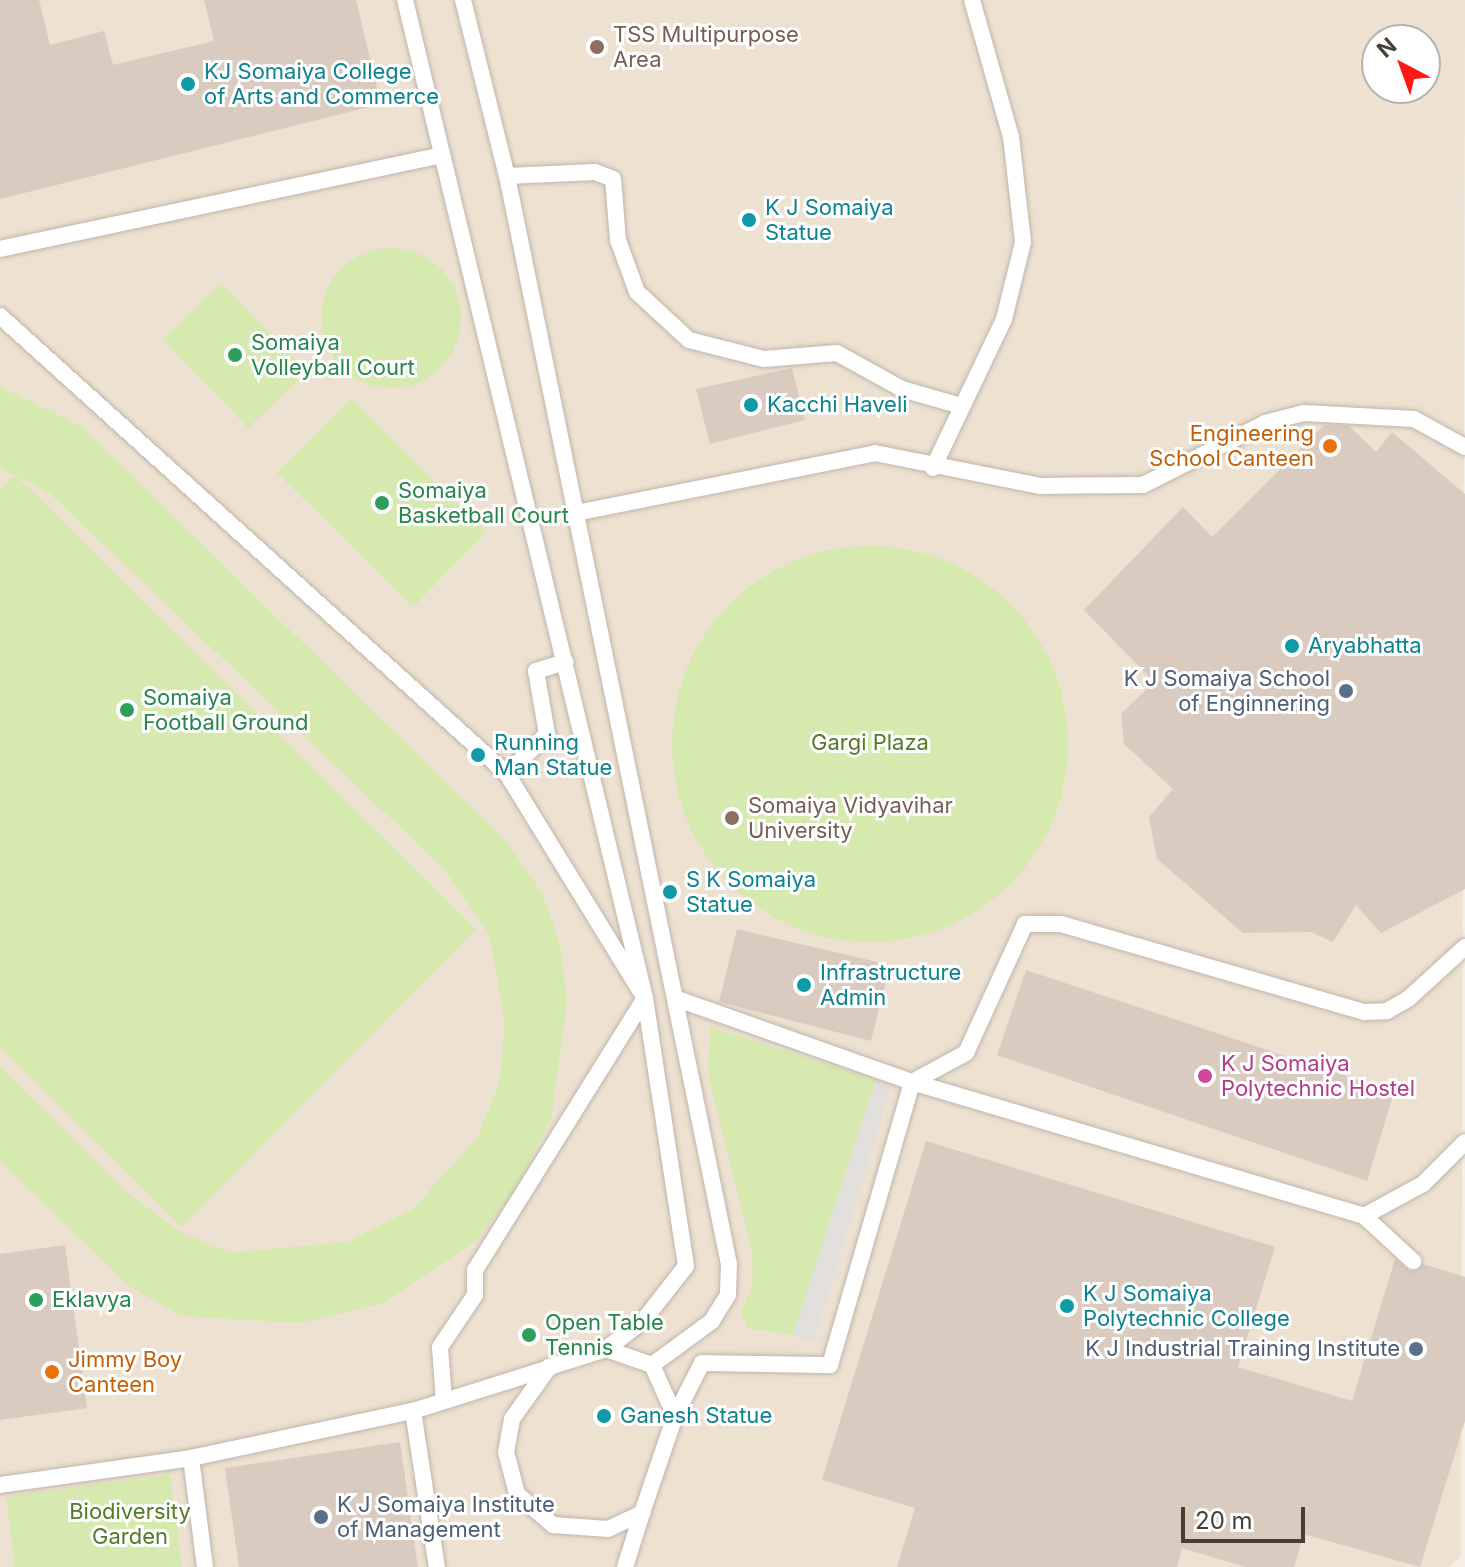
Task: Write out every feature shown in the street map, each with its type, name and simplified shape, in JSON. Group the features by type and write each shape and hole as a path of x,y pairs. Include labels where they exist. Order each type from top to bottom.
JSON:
{"lane":[{"path":"0,1485 191,1458 413,1411 606,1349 643,1321 686,1266 645,998 566,662 439,156 405,0"},
{"path":"463,0 507,176 680,1000 729,1264 728,1295 712,1321 652,1365"},
{"path":"933,468 1004,319 1023,242 1011,137 972,0"},
{"path":"0,249 439,156"},
{"path":"507,176 595,172 613,179 618,240 637,292 689,340 764,359 837,353 902,389 961,406"},
{"path":"0,316 507,774 645,998"},
{"path":"576,513 875,453 933,468 1040,486 1143,485 1265,423 1327,412 1414,419 1465,447"},
{"path":"507,774 547,734 536,671 566,662"},
{"path":"625,1567 675,1416 702,1363 830,1365 912,1082 966,1053 1025,924 1061,924 1364,1012 1387,1011 1408,999 1465,947"},
{"path":"444,1401 440,1347 475,1295 475,1270 645,998"},
{"path":"680,1000 912,1082 1364,1216 1413,1261"},
{"path":"1364,1216 1423,1184 1465,1142"},
{"path":"606,1349 652,1365 675,1416"},
{"path":"549,1367 512,1419 506,1452 517,1494 553,1525 581,1530 608,1529 642,1513"},
{"path":"413,1411 437,1567"},
{"path":"191,1458 205,1567"}],"shaded area":[{"name":"Somaiya Vidyavihar University","path":"0,0 1465,0 1461,1556 1448,1567 0,1567"},
{"path":"876,1079 891,1084 814,1342 793,1335"}],"green space":[{"path":"391,248 418,254 440,269 455,291 461,318 455,345 440,367 418,382 391,388 364,382 342,367 327,345 321,318 327,291 342,269 364,254"},
{"name":"Somaiya Volleyball Court","path":"221,283 307,371 248,428 163,340"},
{"path":"0,387 81,426 506,841 542,893 560,944 567,1004 551,1118 514,1192 476,1241 383,1303 300,1323 181,1316 128,1285 0,1161 0,1066 127,1192 181,1233 231,1253 347,1242 413,1209 477,1138 500,1081 505,1022 489,934 446,871 48,492 0,468"},
{"name":"Somaiya Basketball Court","path":"351,398 486,533 413,607 277,473"},
{"name":"Somaiya Football Ground","path":"15,475 476,929 182,1227 0,1048 0,490"},
{"name":"Gargi Plaza","path":"870,546 909,550 946,561 980,579 1010,604 1035,634 1053,668 1064,705 1068,744 1064,783 1053,820 1035,854 1010,884 980,909 946,927 909,938 870,942 831,938 794,927 760,909 730,884 705,854 687,820 676,783 672,744 676,705 687,668 705,634 730,604 760,579 794,561 831,550"},
{"path":"710,1027 876,1079 793,1335 748,1328 741,1312 753,1284 752,1250 708,1074"},
{"name":"Biodiversity Garden","path":"170,1474 182,1567 15,1567 6,1497"}],"building":[{"name":"KJ Somaiya College of Arts and Commerce","path":"0,0 39,0 50,45 104,31 113,65 214,41 204,0 356,0 381,104 0,199"},
{"name":"Kacchi Haveli","path":"792,368 805,420 710,444 696,389"},
{"name":"Aryabhatta","path":"1324,425 1349,426 1376,452 1392,432 1465,494 1465,889 1381,933 1356,905 1333,942 1311,932 1243,933 1157,859 1149,817 1173,789 1124,744 1121,714 1154,682 1084,610 1183,507 1212,537"},
{"name":"Infrastructure Admin","path":"737,929 890,965 871,1041 719,1002"},
{"name":"K J Somaiya Polytechnic Hostel","path":"1026,970 1394,1092 1367,1181 997,1055"},
{"name":"K J Somaiya Polytechnic College","path":"926,1141 1275,1247 1238,1367 1352,1401 1395,1259 1410,1271 1423,1264 1465,1277 1465,1421 1420,1567 1304,1534 1294,1567 1245,1567 1182,1548 1177,1567 897,1567 915,1508 822,1480"},
{"name":"Eklavya","path":"65,1245 87,1408 0,1420 0,1254"},
{"name":"K J Somaiya Institute of Management","path":"400,1442 418,1567 239,1567 225,1468"}],"place":[{"name":"TSS Multipurpose Area","path":"597,47"},
{"name":"KJ Somaiya College of Arts and Commerce","path":"188,84"},
{"name":"K J Somaiya Statue","path":"749,220"},
{"name":"Somaiya Volleyball Court","path":"235,355"},
{"name":"Kacchi Haveli","path":"751,405"},
{"name":"Engineering School Canteen","path":"1330,446"},
{"name":"Somaiya Basketball Court","path":"382,503"},
{"name":"Aryabhatta","path":"1292,646"},
{"name":"K J Somaiya School of Enginnering","path":"1346,691"},
{"name":"Somaiya Football Ground","path":"127,710"},
{"name":"Running Man Statue","path":"478,755"},
{"name":"Somaiya Vidyavihar University","path":"732,818"},
{"name":"S K Somaiya Statue","path":"670,892"},
{"name":"Infrastructure Admin","path":"804,985"},
{"name":"K J Somaiya Polytechnic Hostel","path":"1205,1076"},
{"name":"Eklavya","path":"36,1300"},
{"name":"K J Somaiya Polytechnic College","path":"1067,1306"},
{"name":"Open Table Tennis","path":"529,1335"},
{"name":"K J Industrial Training Institute","path":"1416,1349"},
{"name":"Jimmy Boy Canteen","path":"52,1372"},
{"name":"Ganesh Statue","path":"604,1416"},
{"name":"K J Somaiya Institute of Management","path":"321,1517"}]}
